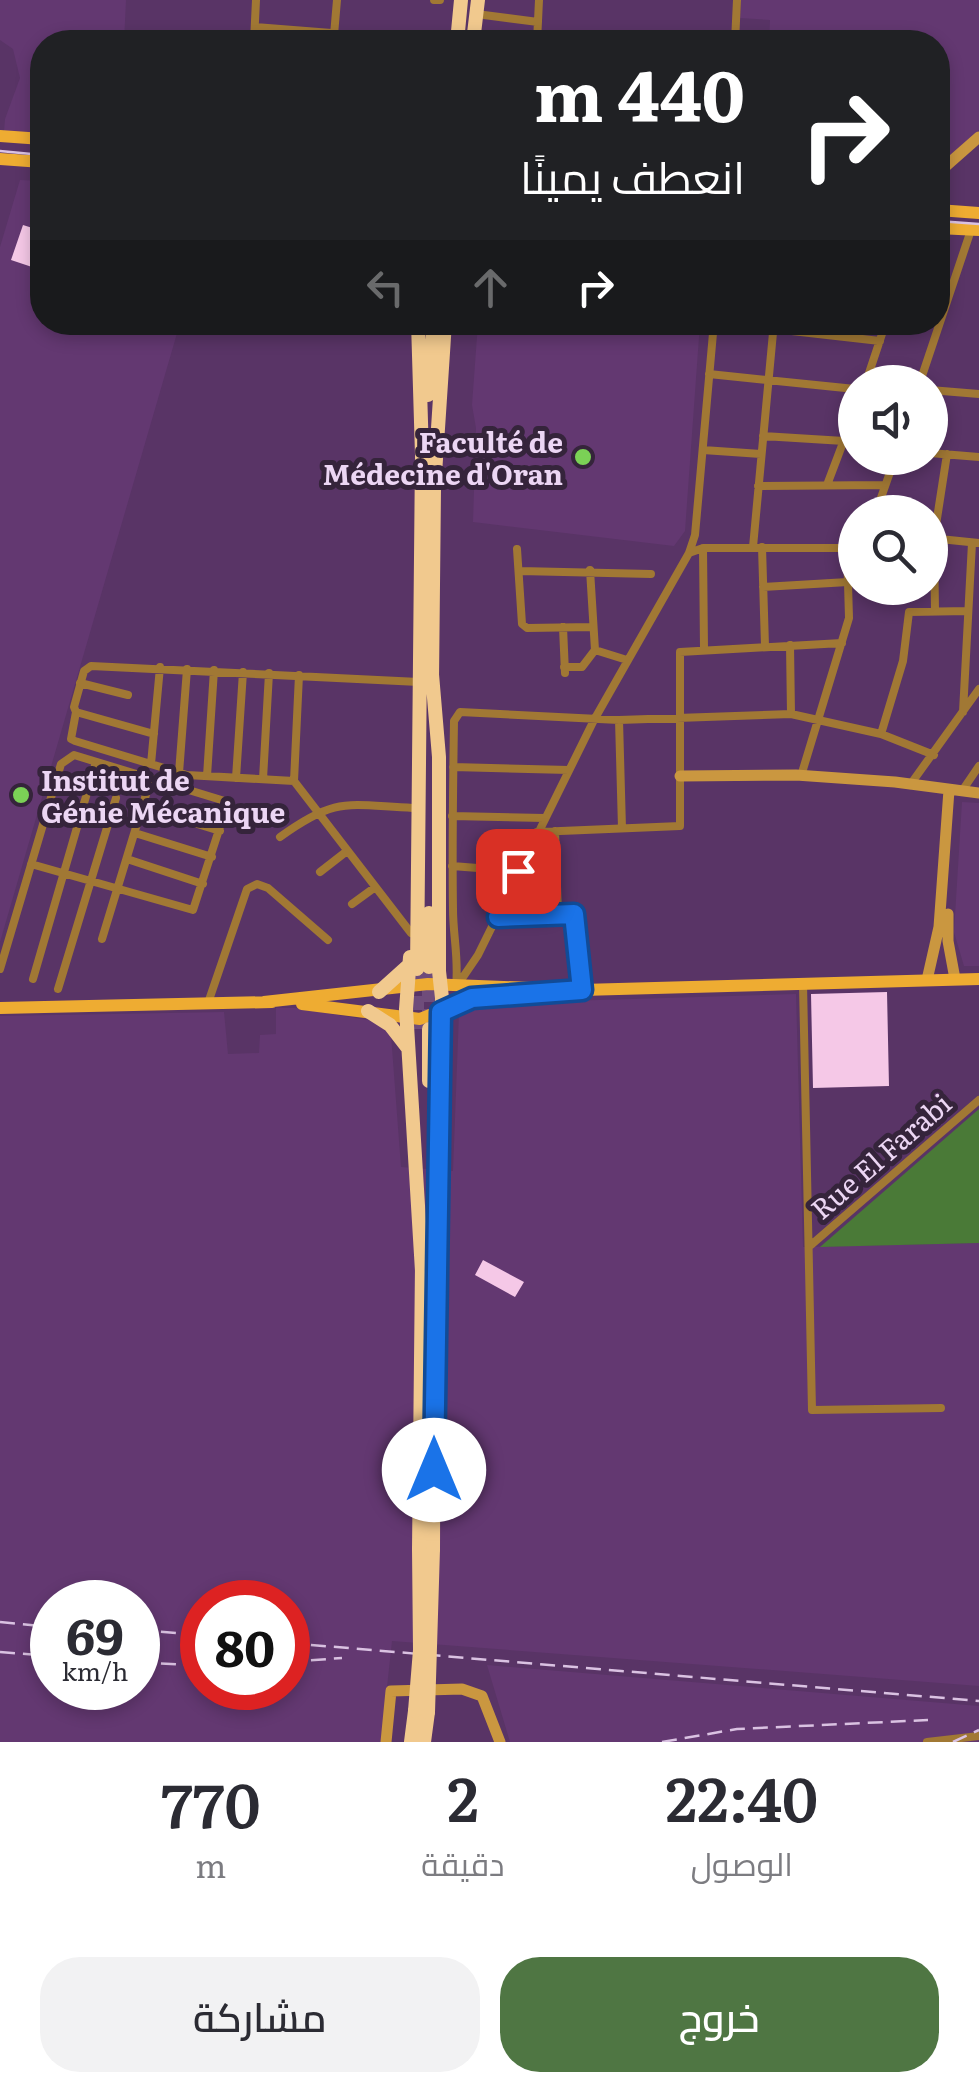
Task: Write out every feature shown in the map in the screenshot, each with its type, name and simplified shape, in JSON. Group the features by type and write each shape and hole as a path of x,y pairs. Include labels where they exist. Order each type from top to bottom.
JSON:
{"highway":[{"path":"461,30 464,0"},
{"path":"476,30 482,5"},
{"path":"418,335 425,678 438,741 432,974"},
{"path":"422,455 433,335"},
{"path":"432,974 412,933 413,808 425,678 444,335"},
{"path":"434,490 453,335"},
{"path":"419,721 432,974 441,1012 446,1202 428,1271"},
{"path":"424,1742 421,1711 428,1271 418,1025 408,988 432,974"},
{"path":"379,992 432,974"},
{"path":"368,1011 390,1025 410,1052"},
{"path":"418,1025 410,1052 414,1185 428,1271"},
{"path":"411,1742 421,1711"}],"main road":[{"path":"0,136 30,139"},
{"path":"0,159 30,161"},
{"path":"950,211 979,213"},
{"path":"950,229 975,230"},
{"path":"0,1008 264,1002 408,988 432,974 582,990"},
{"path":"264,1002 368,1011 418,1025 472,998 582,990 979,978"}],"street":[{"path":"255,30 256,0"},
{"path":"335,30 338,0"},
{"path":"538,30 540,0"},
{"path":"735,30 737,0"},
{"path":"482,5 538,22"},
{"path":"255,27 285,30"},
{"path":"950,162 979,137"},
{"path":"950,293 975,230"},
{"path":"432,974 478,956 594,720 688,552 695,535 713,335"},
{"path":"765,646 757,547 758,486 773,335"},
{"path":"835,335 880,341"},
{"path":"872,365 882,335"},
{"path":"926,365 936,335"},
{"path":"709,374 838,388"},
{"path":"948,391 979,394"},
{"path":"763,436 838,441"},
{"path":"703,450 761,454"},
{"path":"948,454 979,457"},
{"path":"827,485 838,457"},
{"path":"882,495 889,475"},
{"path":"758,486 885,485"},
{"path":"948,540 975,543 962,712"},
{"path":"688,552 703,548 838,548"},
{"path":"703,548 704,649"},
{"path":"517,549 522,624 527,628 592,627"},
{"path":"564,628 564,670 582,667 592,659 595,650 590,570"},
{"path":"520,571 651,574"},
{"path":"763,587 838,583"},
{"path":"802,776 849,618 849,605"},
{"path":"935,605 935,611"},
{"path":"881,734 903,661 908,614 968,611"},
{"path":"537,832 680,826 680,652 842,643"},
{"path":"790,645 791,714"},
{"path":"595,650 627,660"},
{"path":"294,781 179,773 71,738 80,683 90,666 425,678"},
{"path":"150,764 160,668"},
{"path":"179,773 188,669"},
{"path":"207,776 214,670"},
{"path":"236,778 243,672"},
{"path":"263,779 270,673"},
{"path":"299,675 294,781 412,933"},
{"path":"80,683 128,695"},
{"path":"910,785 979,689"},
{"path":"459,950 453,919 452,816 454,721 462,711 594,720 791,714 881,734 934,755"},
{"path":"76,712 154,734"},
{"path":"619,720 622,828"},
{"path":"0,968 60,764 74,756 228,802 204,884 191,910 31,864"},
{"path":"33,979 96,762"},
{"path":"928,980 940,927 956,790 979,766"},
{"path":"453,767 569,770"},
{"path":"680,776 802,776 979,793"},
{"path":"102,940 151,778"},
{"path":"955,979 947,930 956,790"},
{"path":"58,990 116,798"},
{"path":"280,837 316,811 337,804 413,808"},
{"path":"142,808 220,831"},
{"path":"452,816 544,818"},
{"path":"555,831 558,913"},
{"path":"135,833 212,857"},
{"path":"320,872 346,851"},
{"path":"127,859 204,884"},
{"path":"452,866 518,871"},
{"path":"208,1003 246,888 257,884 268,888 328,940"},
{"path":"352,904 374,888"},
{"path":"498,917 570,912 576,917 582,990"},
{"path":"432,974 459,950"},
{"path":"459,950 478,956"},
{"path":"803,984 812,1410 941,1408"},
{"name":"Rue El Farabi","path":"811,1245 979,1100"},
{"path":"386,1742 390,1691 462,1689 482,1696 500,1742"},
{"path":"926,1742 979,1736"}],"shaded area":[{"path":"0,0 126,0 125,30 30,30 30,133 4,132 20,78 13,49 0,40"},
{"path":"741,0 979,0 979,130 950,156 950,30 770,30 770,20 740,18"},
{"path":"20,180 30,180 30,335 177,335 0,942 0,247"},
{"name":"Faculté de Médecine d'Oran","path":"477,335 699,335 685,531 674,546 473,522 476,428 472,405"},
{"path":"962,802 979,803 979,966 964,966 954,932"},
{"path":"796,994 803,1247 979,1243 979,1686 392,1641 381,1742 0,1742 0,1016 224,1012 228,1054 259,1053 260,1035 276,1034 276,1008 374,1021 391,1035 401,1167 453,1171 459,1013 467,1004"},
{"path":"487,1665 979,1706 979,1742 510,1742"}],"green space":[{"path":"979,1109 979,1243 820,1247"}],"building":[{"path":"23,225 30,227 30,266 11,260"},
{"path":"887,992 889,1086 813,1088 811,994"},
{"path":"483,1260 524,1282 515,1297 475,1275"}],"tunnel":[{"path":"429,967 429,1023"},
{"path":"417,975 417,1029"}],"tram line":[{"path":"0,151 30,154"},
{"path":"950,222 979,224"}],"railway":[{"path":"0,1622 30,1625"},
{"path":"160,1632 180,1633"},
{"path":"310,1645 979,1701"},
{"path":"0,1652 30,1654"},
{"path":"310,1660 342,1658"},
{"path":"160,1663 180,1665"},
{"path":"662,1742 737,1729 928,1720"},
{"path":"953,1742 979,1730"}],"place":[{"name":"Faculté de Médecine d'Oran","path":"583,457"},
{"name":"Institut de Génie Mécanique","path":"21,795"}],"route":[{"path":"434,1470 434,1272 440,1203 441,1012 472,998 570,994 582,990 574,914 498,917 518,871"}]}
